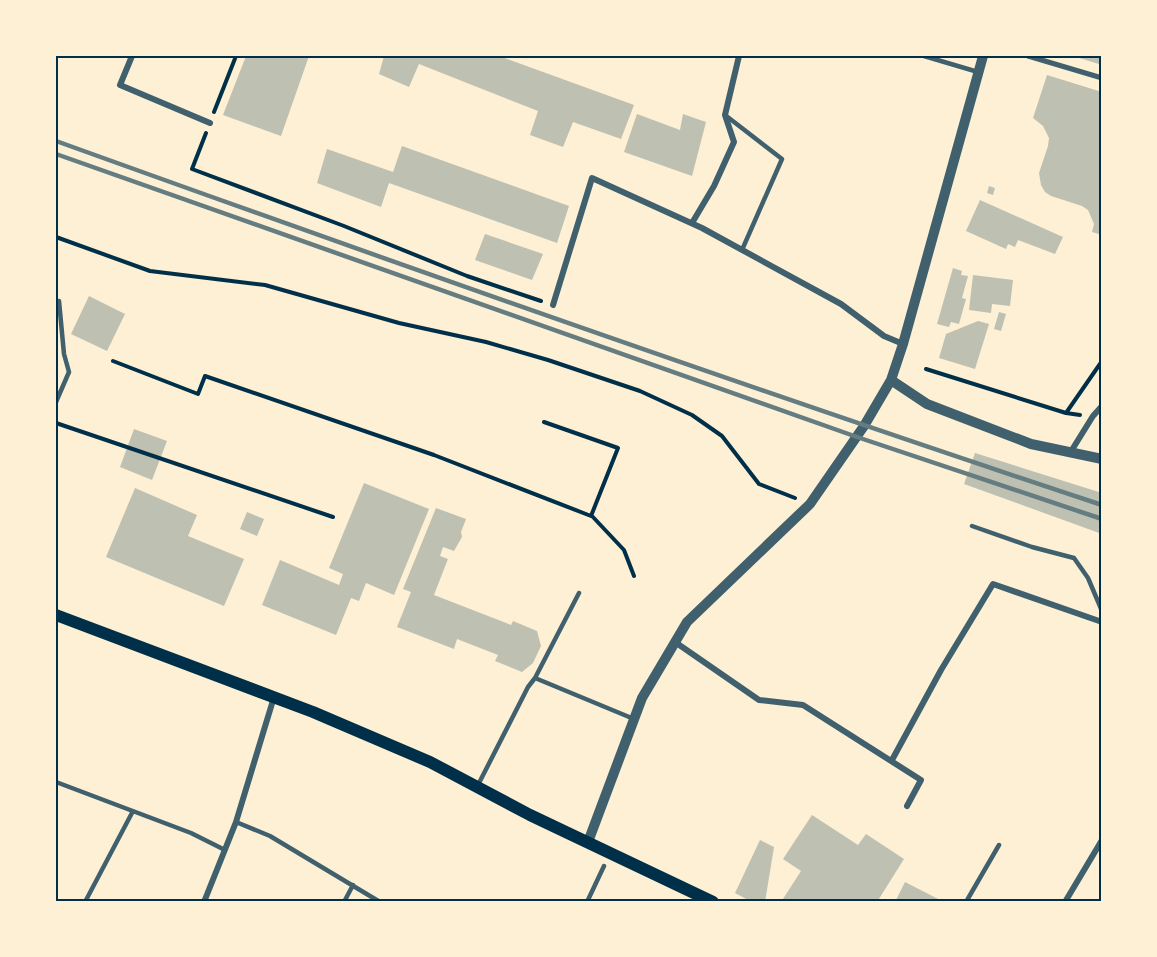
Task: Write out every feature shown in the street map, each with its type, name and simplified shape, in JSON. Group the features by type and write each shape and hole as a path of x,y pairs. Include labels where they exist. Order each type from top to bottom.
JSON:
{"main road":[{"path":"56,615 313,712 430,762 530,815 588,842 690,897 713,902"}],"street":[{"path":"132,56 120,86 210,123"},
{"path":"693,223 714,186 734,142 725,115 739,56"},
{"path":"588,842 642,698 687,622 810,504 857,437 891,380 983,56"},
{"path":"1028,56 1101,78"},
{"path":"553,305 592,178 693,223 841,304 884,336 903,344"},
{"path":"891,380 927,404 1031,444 1101,459"},
{"path":"1070,453 1101,406"},
{"path":"892,760 941,670 993,584 1101,622"},
{"path":"675,642 759,700 803,705 921,780 908,806"},
{"path":"204,902 236,822 274,697"},
{"path":"1065,902 1101,840"}],"lane":[{"path":"924,56 978,72"},
{"path":"725,115 782,159 742,250"},
{"path":"56,402 69,372 64,354 59,301"},
{"path":"972,526 1032,547 1074,558 1088,578 1101,612"},
{"path":"477,787 579,593"},
{"path":"535,678 634,719"},
{"path":"56,782 191,833 225,850"},
{"path":"85,902 133,811"},
{"path":"236,822 270,836 380,902"},
{"path":"966,902 999,845"},
{"path":"587,902 604,866"},
{"path":"344,902 353,885"}],"path":[{"path":"236,56 192,169 344,226 467,276 553,305"},
{"path":"56,237 150,272 265,285 399,323 486,342 640,391 692,415 722,436 759,484 810,504"},
{"path":"113,361 198,394 206,376 434,455 591,516 624,550 634,576"},
{"path":"926,369 1066,413 1101,361"},
{"path":"544,422 618,448 591,516"},
{"path":"56,423 333,518"}],"building":[{"path":"246,56 309,56 281,136 223,115"},
{"path":"384,56 499,56 634,105 621,139 573,122 563,147 530,135 538,111 419,64 409,87 379,74"},
{"path":"1073,56 1102,56 1102,65"},
{"path":"1047,75 1102,92 1102,235 1092,232 1094,224 1088,210 1051,196 1041,185 1039,173 1049,138 1043,126 1033,118"},
{"path":"637,114 680,130 683,114 706,122 692,176 624,152"},
{"path":"402,146 569,206 557,243 389,183 381,207 317,183 327,149 393,172"},
{"path":"989,186 995,188 993,195 987,193"},
{"path":"980,200 1063,237 1055,254 1018,240 1015,247 1008,244 1006,249 966,231"},
{"path":"485,234 543,254 532,280 475,260"},
{"path":"953,268 962,271 961,275 968,276 962,298 966,299 959,324 951,322 949,327 937,324"},
{"path":"973,275 1013,280 1010,306 992,304 991,313 969,310"},
{"path":"89,296 125,314 107,351 71,334"},
{"path":"999,312 1006,314 1001,331 994,329"},
{"path":"978,321 989,324 975,369 939,358 946,334"},
{"path":"134,429 167,441 152,480 120,467"},
{"path":"975,453 1102,493 1102,534 964,484"},
{"path":"364,483 429,509 394,595 366,583 359,601 351,598 336,635 262,605 280,560 339,585 343,574 329,568"},
{"path":"135,488 197,515 188,536 244,559 224,606 106,557"},
{"path":"436,508 466,519 461,532 462,537 454,551 443,547 440,556 448,559 434,595 511,625 513,621 537,631 541,646 533,663 522,672 495,661 498,655 457,639 454,649 397,627 411,592 403,589"},
{"path":"247,512 264,519 257,536 240,529"},
{"path":"812,815 858,845 866,834 904,859 877,902 781,902 801,871 783,859"},
{"path":"760,840 774,847 765,902 752,902 735,893"},
{"path":"905,882 944,902 895,902"}],"railway":[{"path":"56,141 839,417 1102,505"},
{"path":"56,154 857,437 1102,519"}]}
